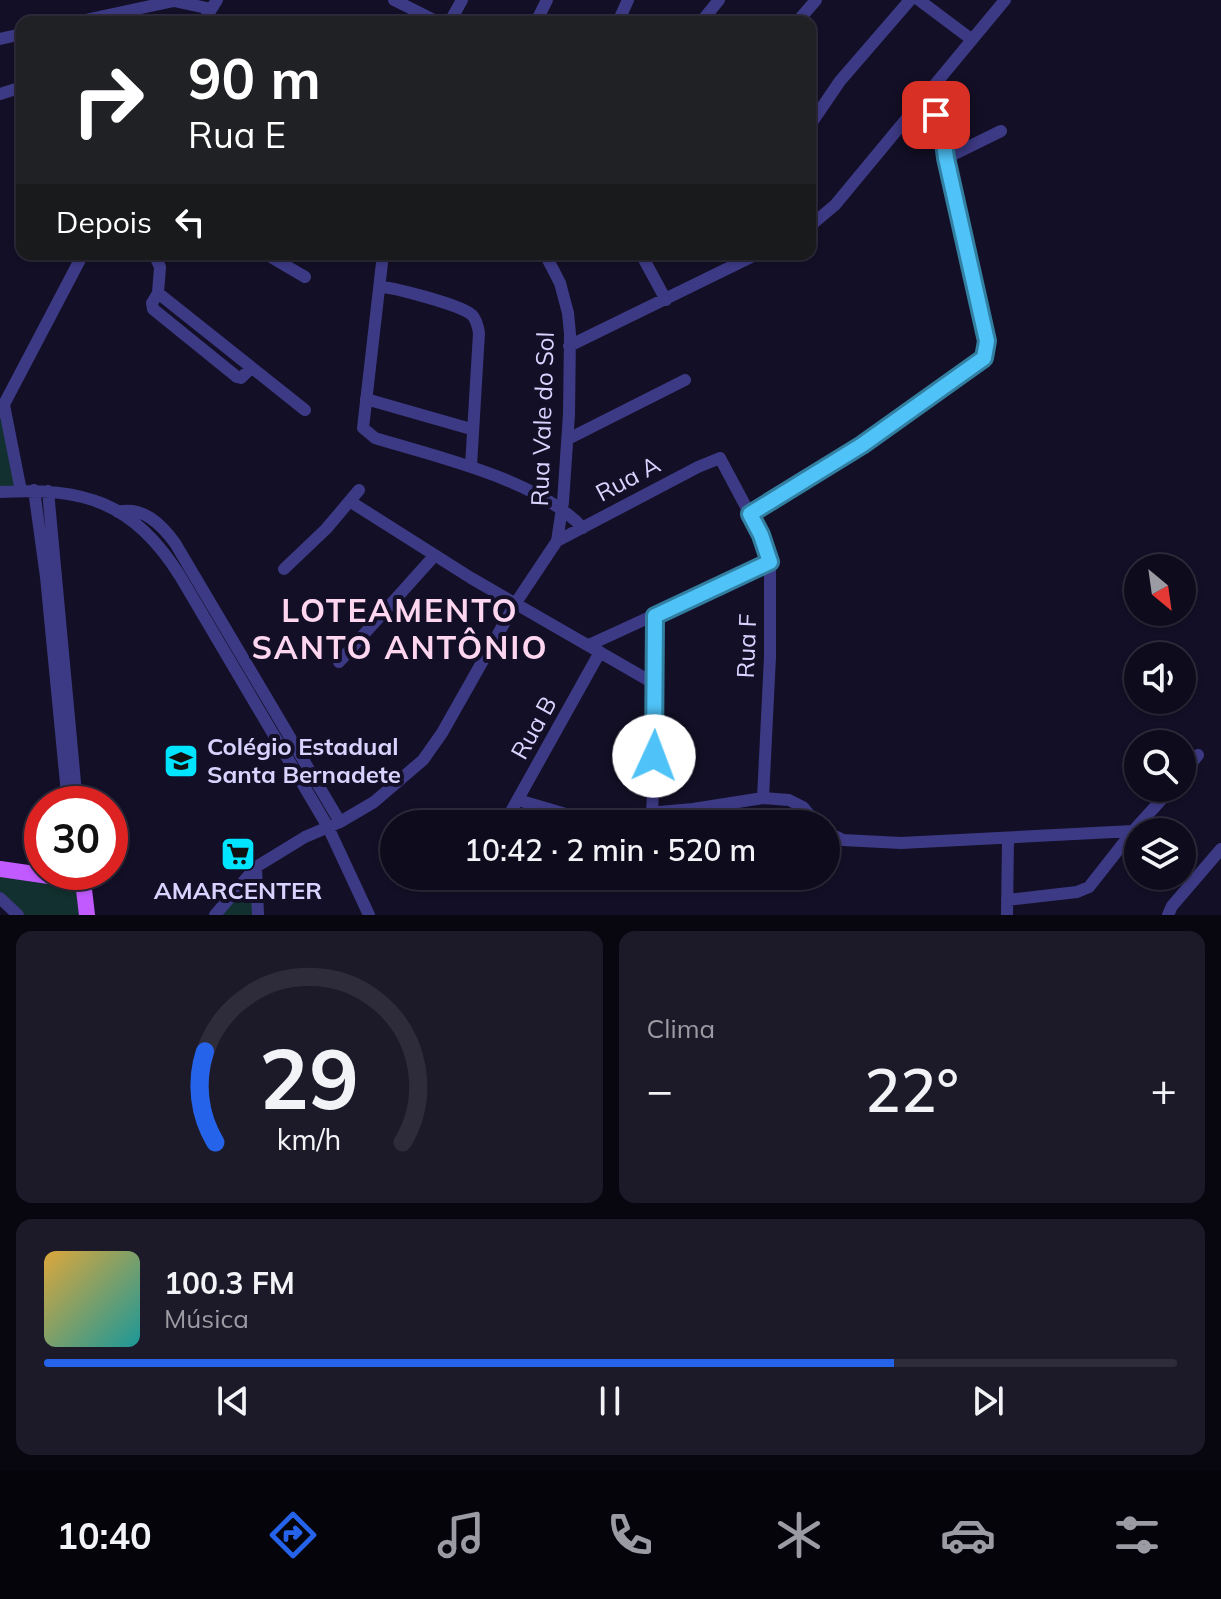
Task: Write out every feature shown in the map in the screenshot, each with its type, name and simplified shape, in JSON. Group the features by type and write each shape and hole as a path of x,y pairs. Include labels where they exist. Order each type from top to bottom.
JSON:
{"main road":[{"path":"0,869 24,871"}],"street":[{"path":"394,0 426,16"},
{"path":"802,16 816,0"},
{"path":"816,116 840,81 910,0"},
{"path":"919,0 971,39"},
{"path":"816,221 835,205 1005,0"},
{"path":"104,16 174,1 214,4"},
{"path":"750,514 862,445 984,358 987,341 946,158 942,127 931,105 923,98"},
{"path":"946,158 1001,131"},
{"path":"46,535 2,409 80,260"},
{"path":"157,260 160,267 158,293 305,410"},
{"path":"276,260 305,277"},
{"path":"383,260 363,428 369,435 471,466 562,509 583,528"},
{"name":"Rua Vale do Sol","path":"548,260 560,283 568,313 568,439 557,541"},
{"path":"644,260 666,300"},
{"path":"569,346 741,260"},
{"path":"381,287 434,300 473,316 479,333 471,466"},
{"path":"568,439 685,380"},
{"path":"366,399 471,429"},
{"name":"Rua F","path":"720,458 761,535 770,562 770,657 763,798"},
{"name":"Rua A","path":"557,541 720,458"},
{"path":"0,492 28,490 80,495 133,520 168,557 334,825 369,915"},
{"path":"284,569 351,502 359,490"},
{"path":"48,491 46,535 73,786"},
{"path":"351,502 515,604 655,684"},
{"path":"215,915 256,867 305,837 334,825 374,802 423,760 442,733 515,604 557,541"},
{"path":"339,662 435,555"},
{"path":"595,649 655,616 770,562"},
{"path":"652,810 655,616"},
{"name":"Rua B","path":"512,810 595,649"},
{"path":"68,786 69,765"},
{"path":"674,810 763,798 789,800 805,810"},
{"path":"518,800 552,810"},
{"path":"1145,818 1159,802"},
{"path":"840,839 862,842 1124,832"},
{"path":"1007,915 1008,838"},
{"path":"1007,900 1077,892 1089,887 1124,842"},
{"path":"1168,915 1172,906 1221,849"},
{"path":"256,867 258,915"},
{"path":"0,898 14,914"}],"green space":[{"path":"0,412 20,491 0,492"},
{"path":"256,867 258,915 216,915"},
{"path":"0,869 24,872 24,890 78,890 87,915 18,915 0,898"}],"place":[{"name":"Colégio Estadual Santa Bernadete","path":"181,761"},
{"name":"AMARCENTER","path":"238,854"}],"district":[{"name":"LOTEAMENTO SANTO ANTÔNIO","path":"400,630"}],"route":[{"path":"654,756 655,616 770,562 750,514 862,445 979,363 987,352 942,127 936,115"}]}
